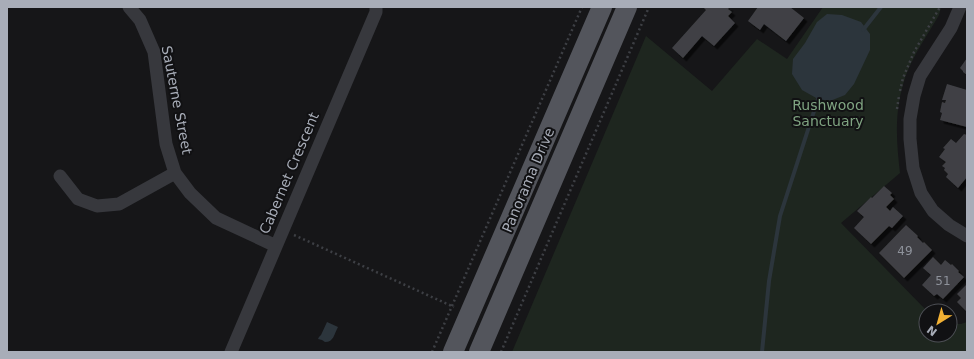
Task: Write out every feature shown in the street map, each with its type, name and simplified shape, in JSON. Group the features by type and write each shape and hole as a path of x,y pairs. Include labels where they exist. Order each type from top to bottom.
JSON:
{"main road":[{"name":"Panorama Drive","path":"454,352 461,310 602,7"},
{"name":"Panorama Drive","path":"479,352 627,7"}],"street":[{"name":"Sauterne Street","path":"129,7 140,20 154,52 166,144 176,173 190,193 216,218 276,246"},
{"name":"Cabernet Crescent","path":"231,352 376,12 376,7"},
{"path":"960,7 951,28 920,76 914,96 910,119 910,139 913,168 921,193 933,211 949,225 967,236"},
{"path":"60,176 78,199 97,206 119,204 176,173"}],"path":[{"path":"432,352 461,310 582,7"},
{"path":"501,352 649,7"},
{"path":"283,230 461,310"}],"green space":[{"name":"Rushwood Sanctuary","path":"823,7 941,7 939,15 913,59 906,75 899,100 897,136 900,173 841,223 919,303 918,343 958,343 958,324 967,322 967,352 512,352 646,36 712,91 757,39 787,59"}],"shaded area":[{"path":"827,14 842,15 861,22 870,34 870,50 854,84 845,95 830,101 818,99 802,90 792,74 793,59 805,43 817,22"},
{"path":"327,322 338,327 332,339 325,342 318,339"}],"building":[{"path":"703,7 730,7 728,9 732,12 728,16 735,23 714,46 702,36 683,58 672,48 706,10"},
{"path":"758,7 790,7 804,18 786,41 764,24 760,30 748,21"},
{"path":"967,58 967,75 960,68"},
{"path":"947,84 967,90 967,127 940,120 942,113 940,112 942,102 945,103 946,100 942,100"},
{"path":"964,134 967,135 967,177 958,188 946,177 948,174 942,166 946,162 939,157 945,149 943,148 951,139 956,143"},
{"path":"884,186 892,193 890,195 894,199 886,207 890,211 893,207 903,216 892,228 889,226 871,244 854,228 864,217 857,211"},
{"path":"906,225 932,250 904,278 879,253"},
{"path":"933,257 941,265 945,260 951,265 952,264 964,277 943,299 937,294 934,296 922,285 931,275 923,268"},
{"path":"967,284 967,312 957,302 961,298 957,294"}],"waterway":[{"path":"863,30 881,7"},
{"path":"762,352 769,281 780,216 820,96"}]}
